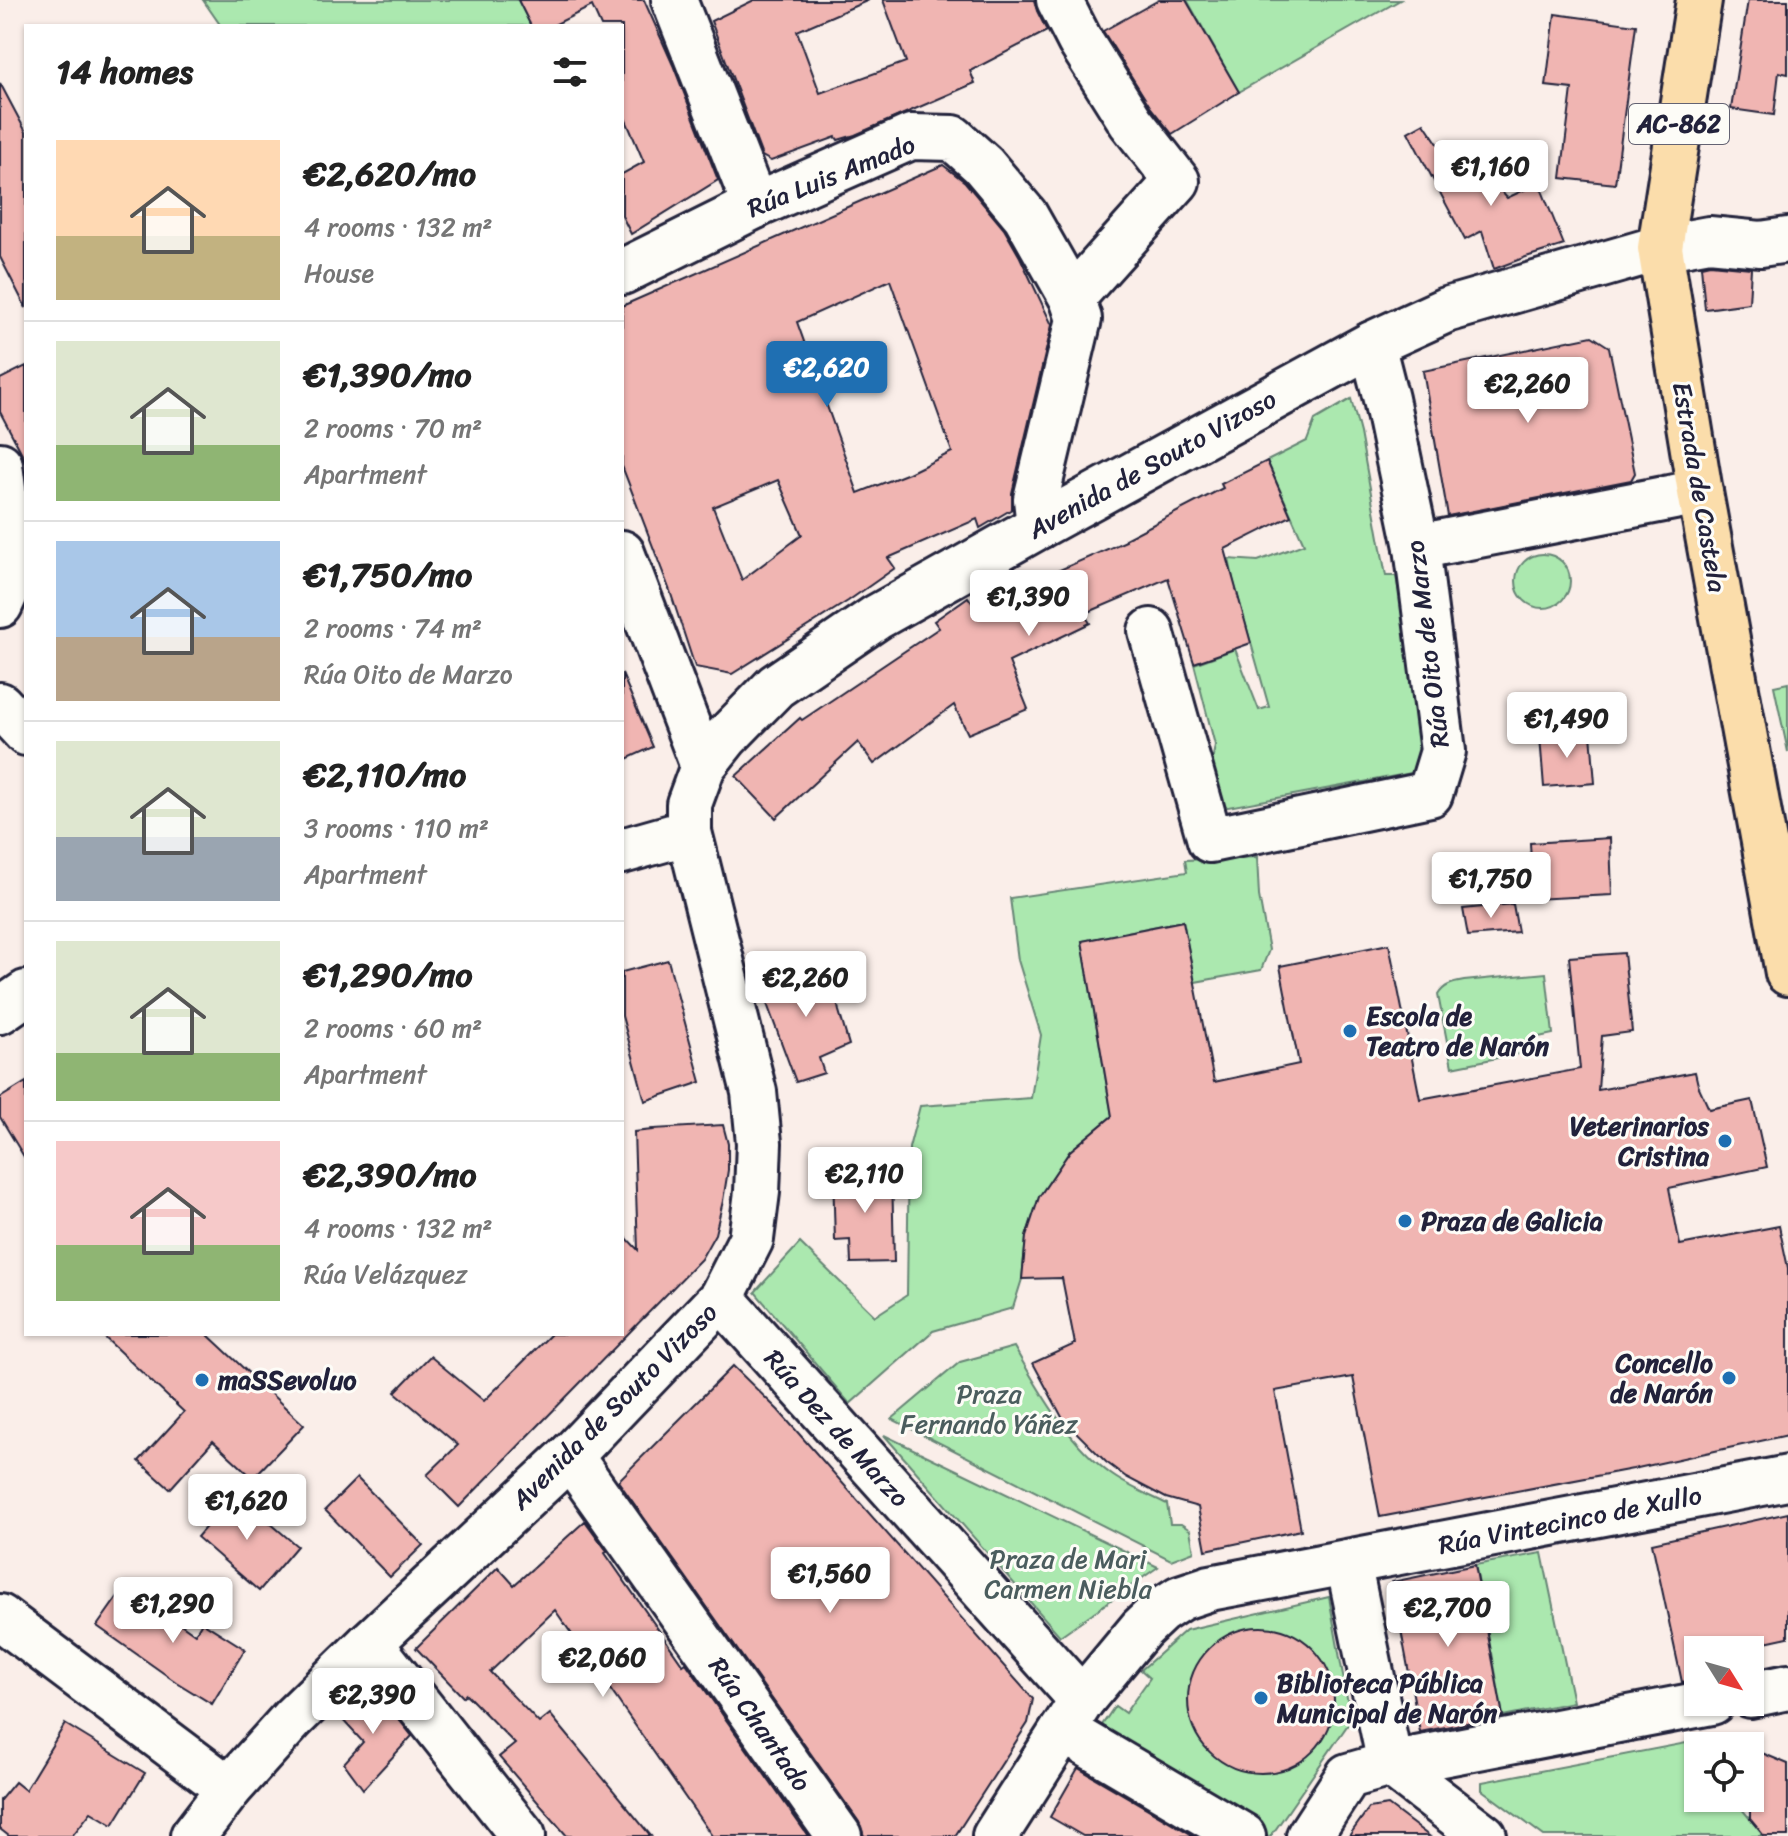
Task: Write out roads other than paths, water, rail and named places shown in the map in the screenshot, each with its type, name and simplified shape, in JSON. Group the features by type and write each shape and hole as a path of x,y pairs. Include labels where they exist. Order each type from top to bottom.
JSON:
{"main road":[{"name":"Estrada de Castela","path":"1699,0 1660,248 1700,492 1788,973"}],"street":[{"path":"1059,0 1080,41 1131,122 1177,181 1072,298"},
{"path":"684,3 755,206"},
{"name":"Rúa Luis Amado","path":"624,271 755,206 911,137 953,138 983,165 1025,215 1072,298 1079,319 1036,499 1039,526"},
{"name":"Avenida de Souto Vizoso","path":"193,1836 229,1789 293,1718 570,1456 721,1298 751,1239 759,1143 754,1092 689,832 689,804 703,766 726,737 776,686 877,617 1039,526 1372,344 1446,310 1660,248 1709,239 1761,244 1788,240"},
{"name":"Rúa Oito de Marzo","path":"1151,631 1210,840 1430,794 1443,751 1417,547 1372,344"},
{"path":"0,465 13,582"},
{"path":"1417,547 1700,492"},
{"path":"624,558 703,766"},
{"path":"0,705 24,731"},
{"path":"624,850 689,832"},
{"path":"0,1011 24,994"},
{"name":"Rúa Dez de Marzo","path":"721,1298 1073,1715 1243,1836"},
{"name":"Rúa Chantado","path":"570,1456 839,1836"},
{"name":"Rúa Vintecinco de Xullo","path":"1010,1831 1073,1715 1141,1629 1180,1598 1210,1588 1788,1478"},
{"path":"1348,1562 1390,1764 1484,1836"},
{"path":"0,1617 229,1789"},
{"path":"370,1643 523,1836"},
{"path":"1764,1692 1788,1687"},
{"path":"1309,1836 1348,1776 1390,1764 1684,1707"}],"place":[{"name":"Escola de Teatro de Narón","path":"1350,1031"},
{"name":"Veterinarios Cristina","path":"1725,1141"},
{"name":"Praza de Galicia","path":"1405,1221"},
{"name":"Concello de Narón","path":"1729,1378"},
{"name":"maSSevoluo","path":"202,1380"},
{"name":"Biblioteca Pública Municipal de Narón","path":"1261,1698"}],"park label":[{"name":"Praza Fernando Yáñez","path":"989,1409"},
{"name":"Praza de Mari Carmen Niebla","path":"1068,1574"}]}
